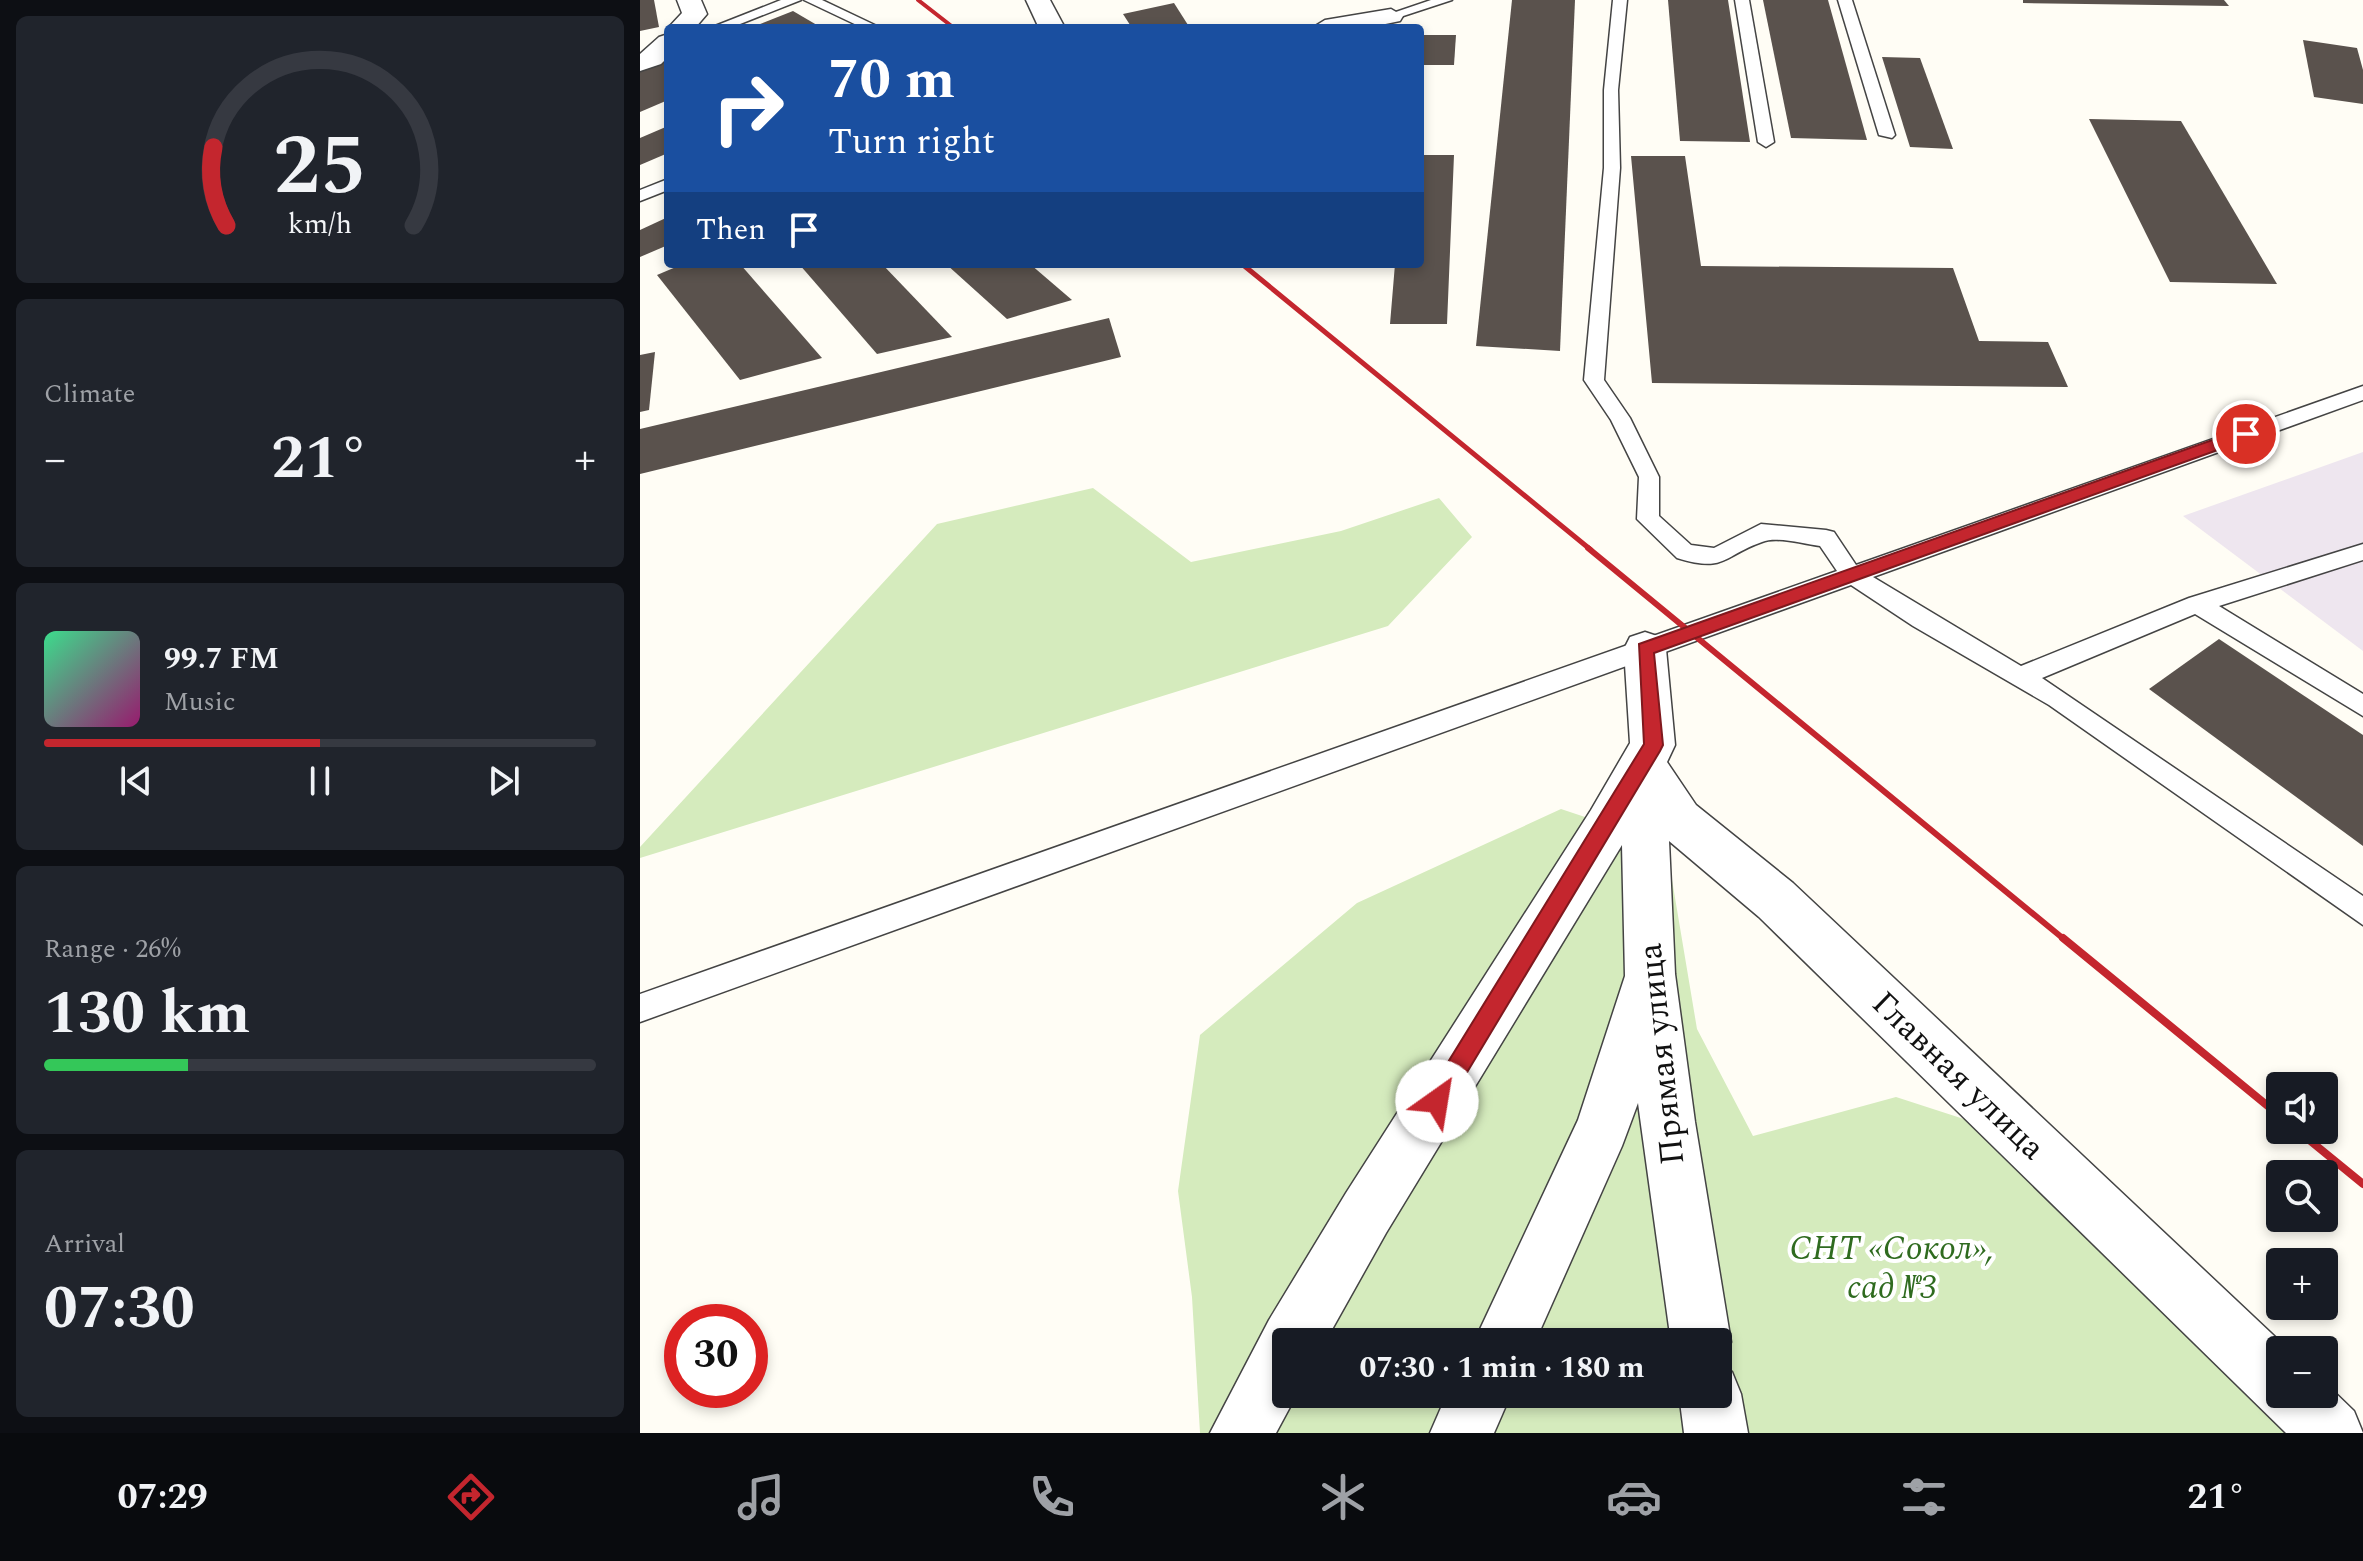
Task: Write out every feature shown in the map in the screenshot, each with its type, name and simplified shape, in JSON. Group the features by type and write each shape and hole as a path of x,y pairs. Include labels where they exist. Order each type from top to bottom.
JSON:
{"street":[{"path":"685,24 695,14 689,0"},
{"path":"1038,0 1050,24"},
{"path":"1347,24 1391,16"},
{"path":"1299,1328 1366,1213 1653,745 1645,649"},
{"name":"Прямая улица","path":"1643,764 1650,974 1667,1122 1699,1328"},
{"name":"Главная улица","path":"1643,764 1679,820 1776,900 2266,1371"},
{"path":"1510,1328 1603,1127 1650,974"},
{"path":"1242,1433 1272,1378"},
{"path":"1462,1433 1474,1408"},
{"path":"1712,1408 1716,1433"},
{"path":"2306,1408 2332,1433"}],"lane":[{"path":"728,24 794,0"},
{"path":"811,0 865,24"},
{"path":"1391,16 1445,0"},
{"path":"1620,0 1611,90 1612,168 1594,380 1620,418 1649,477 1648,519 1685,552 1717,557 1761,532 1826,538 1850,573 2057,698 2363,912"},
{"path":"1742,0 1766,142"},
{"path":"1845,0 1887,135"},
{"path":"640,196 664,186"},
{"path":"640,1008 1850,573 2363,393"},
{"path":"2019,677 2197,604 2363,552"},
{"path":"2197,604 2363,706"}],"shaded area":[{"path":"2363,452 2363,651 2183,516"}],"green space":[{"path":"1093,488 1191,562 1341,531 1439,498 1472,537 1388,626 640,858 640,847 937,524"},
{"name":"СНТ «Сокол», сад №3","path":"1561,809 1666,844 1697,1029 1753,1136 1896,1097 2056,1149 2266,1379 2266,1408 2337,1408 2363,1433 1200,1433 1192,1297 1178,1191 1200,1035 1357,903"}],"building":[{"path":"640,0 654,0 659,27 640,31"},
{"path":"1512,0 1575,0 1560,351 1476,346"},
{"path":"1668,0 1728,0 1750,142 1680,141"},
{"path":"1763,0 1828,0 1867,140 1791,138"},
{"path":"2023,0 2224,0 2229,6 2023,3"},
{"path":"1174,3 1187,24 1129,24 1123,14"},
{"path":"793,11 815,24 760,24"},
{"path":"1424,35 1456,35 1454,65 1424,65"},
{"path":"2303,40 2357,48 2363,70 2363,104 2314,97"},
{"path":"1882,57 1920,58 1953,149 1910,147"},
{"path":"664,62 664,102 640,112 640,71"},
{"path":"2089,119 2181,121 2277,284 2170,282"},
{"path":"664,128 664,155 640,165 640,138"},
{"path":"1424,155 1454,155 1447,324 1390,324 1395,268 1424,268"},
{"path":"1631,156 1685,156 1701,266 1953,268 1979,341 2048,342 2068,387 1652,383"},
{"path":"664,219 664,247 640,257 640,230"},
{"path":"674,268 743,268 822,358 740,380 657,275"},
{"path":"802,268 886,268 952,337 877,354"},
{"path":"950,268 1035,268 1072,300 1007,319"},
{"path":"1109,318 1121,357 640,474 640,429"},
{"path":"655,352 649,410 640,412 640,355"},
{"path":"2219,639 2363,735 2363,846 2149,689"}],"railway":[{"path":"918,0 949,24"},
{"path":"1247,268 1591,550"},
{"path":"1588,548 2065,940"},
{"path":"2063,938 2266,1105"},
{"path":"2314,1144 2363,1184"}],"route":[{"path":"1437,1101 1608,825 1653,745 1645,649 1850,573 2246,434"}]}
